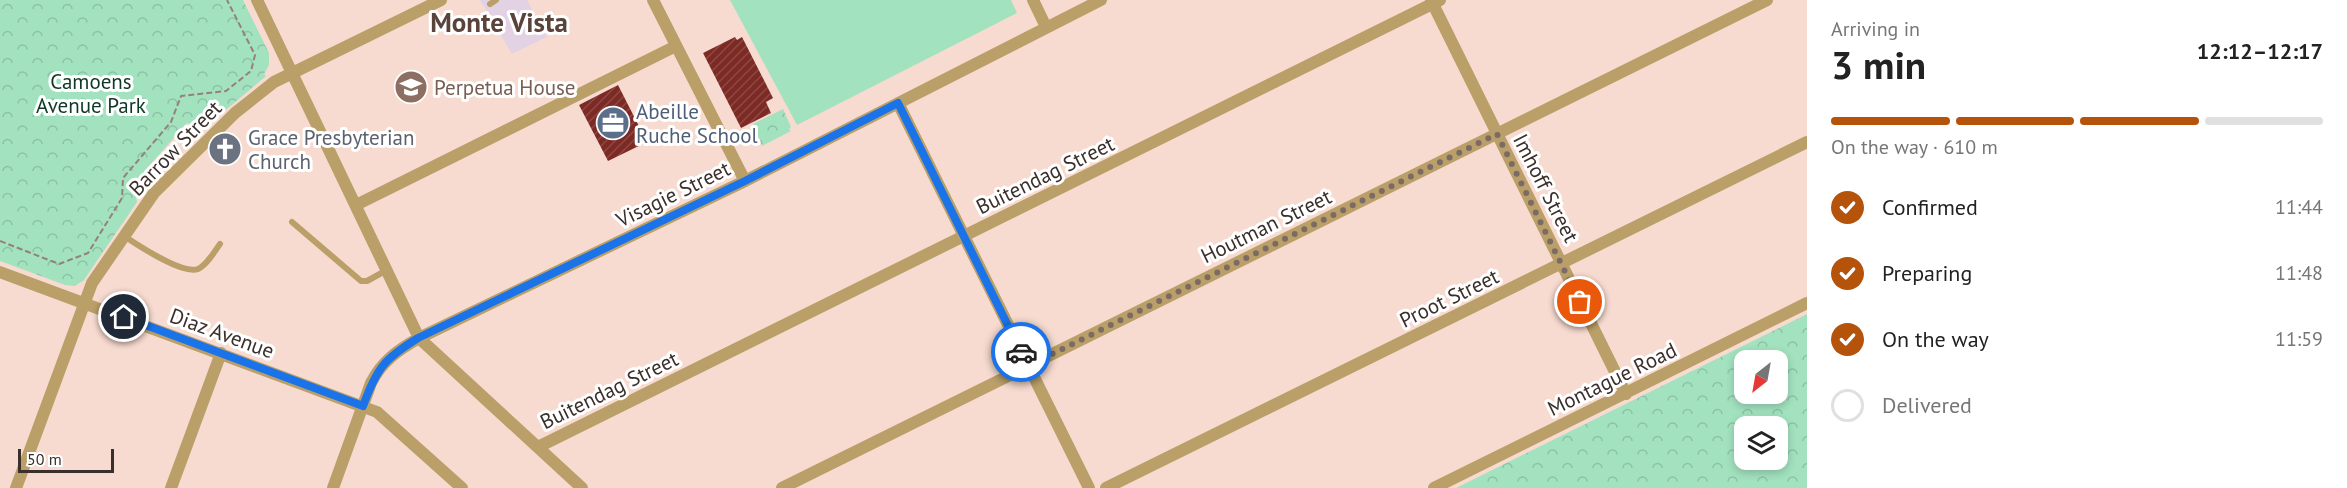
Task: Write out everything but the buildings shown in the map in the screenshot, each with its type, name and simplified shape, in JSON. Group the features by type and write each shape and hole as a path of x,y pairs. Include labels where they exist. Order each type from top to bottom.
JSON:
{"street":[{"path":"257,0 418,338 582,488"},
{"name":"Barrow Street","path":"16,488 92,283 154,193 227,120 274,82 441,0"},
{"path":"653,0 745,181"},
{"path":"1033,0 1046,27"},
{"name":"Visagie Street","path":"333,488 371,383 384,363 394,353 418,338 745,181 1101,0"},
{"name":"Houtman Street","path":"782,488 1767,0"},
{"name":"Imhoff Street","path":"1434,1 1626,394"},
{"name":"Buitendag Street","path":"538,447 1434,1"},
{"path":"356,205 676,46"},
{"path":"898,103 1089,488"},
{"name":"Proot Street","path":"1106,488 1807,142"},
{"name":"Diaz Avenue","path":"0,272 377,412 462,488"},
{"name":"Montague Road","path":"1434,488 1807,303"},
{"path":"171,488 221,353"}],"lane":[{"path":"292,222 361,281 367,281 387,269"},
{"path":"123,236 190,270 203,265 220,244"}],"path":[{"path":"0,241 58,264 88,253 122,198 123,178 171,122 181,96 226,91 252,71 255,55 227,0"}],"shaded area":[{"path":"480,0 527,0 547,37 512,54"}],"green space":[{"name":"Camoens Avenue Park","path":"0,0 243,0 269,53 269,65 264,74 266,76 202,130 187,123 134,183 137,202 84,280 75,286 65,285 0,261"},
{"path":"730,0 1011,0 1017,13 797,125"},
{"path":"783,109 791,131 762,146 753,124"},
{"path":"1807,314 1807,488 1456,488 1734,350 1734,404 1788,404 1788,350 1734,350"}],"way so far":[{"path":"1021,352 1028,366 1497,134 1580,302"}],"place":[{"name":"Perpetua House","path":"411,87"},
{"name":"Abeille Ruche School","path":"613,123"},
{"name":"Grace Presbyterian Church","path":"225,149"}],"district":[{"name":"Monte Vista","path":"499,22"}],"route":[{"path":"124,317 363,406 371,383 384,363 394,353 418,338 745,181 898,103 1021,352"}]}
